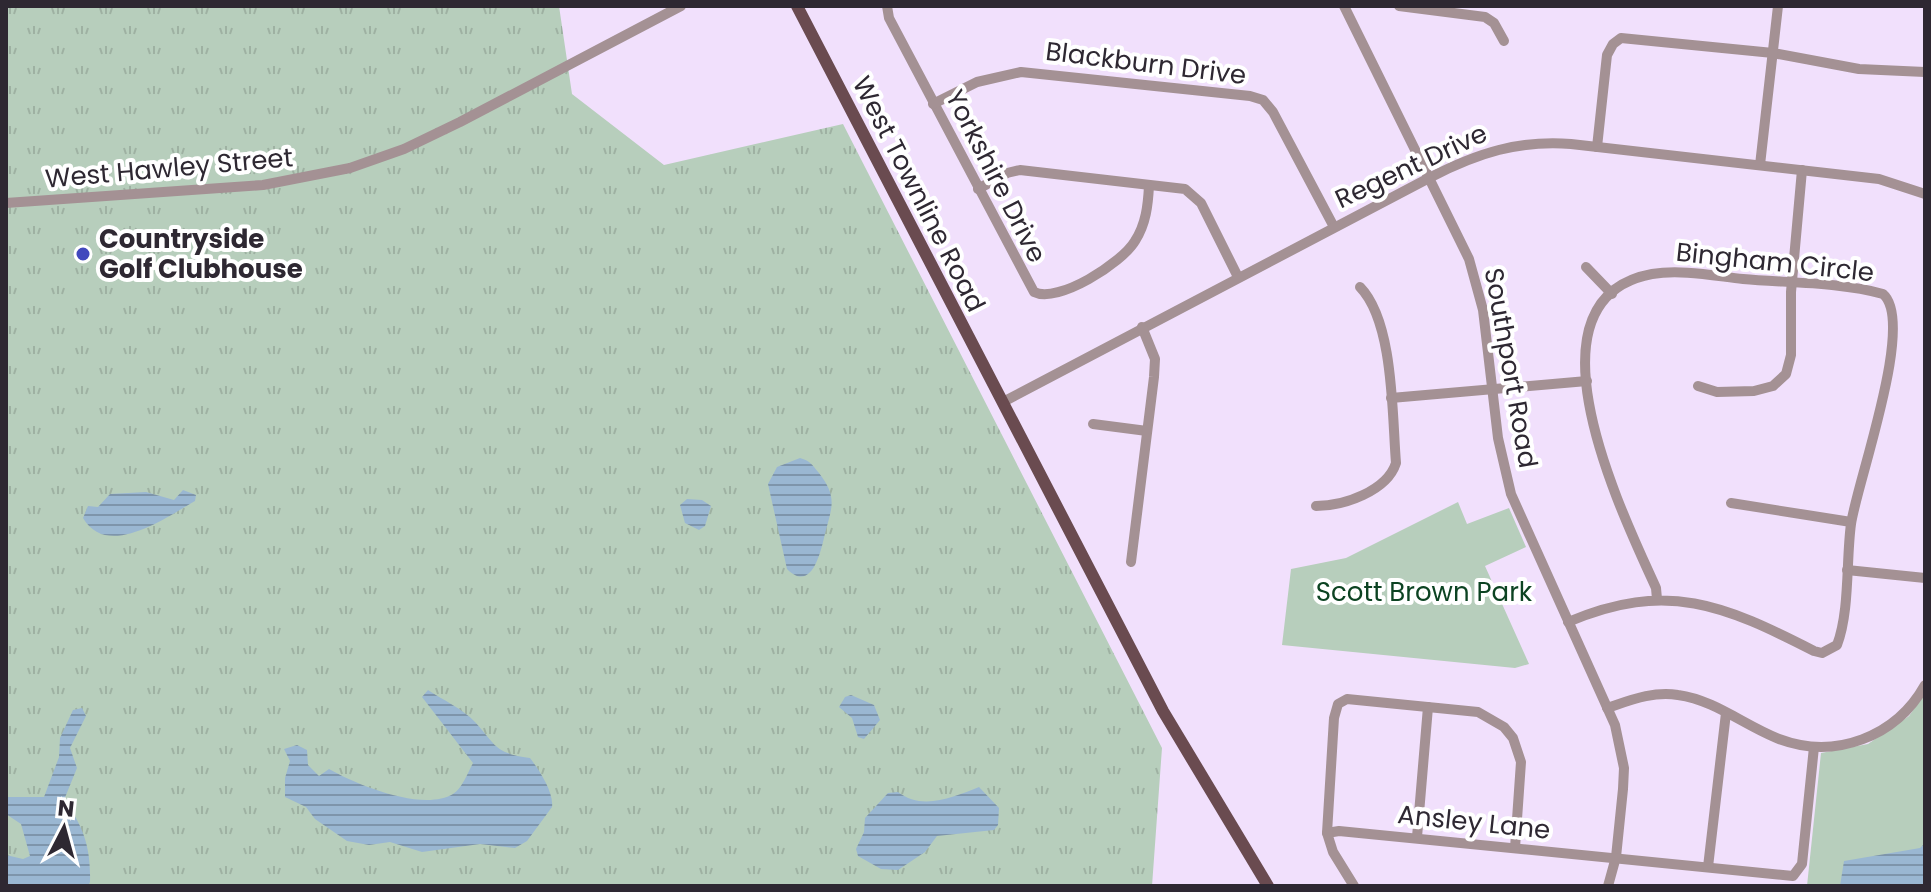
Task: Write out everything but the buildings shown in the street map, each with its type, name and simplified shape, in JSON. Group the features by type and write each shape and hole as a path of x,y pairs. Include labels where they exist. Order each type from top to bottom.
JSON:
{"main road":[{"name":"West Townline Road","path":"797,6 1163,711 1268,886"}],"street":[{"name":"West Hawley Street","path":"6,203 263,185 350,168 404,149 460,122 681,6"},
{"name":"Yorkshire Drive","path":"887,6 889,18 933,104 1029,287 1038,294 1050,296 1111,265 1128,251 1142,228 1149,186"},
{"name":"Southport Road","path":"1344,6 1431,177 1475,277 1488,341 1498,438 1511,494 1607,708 1624,768 1616,857 1608,886"},
{"path":"1399,6 1485,17 1494,23 1504,41"},
{"path":"1760,165 1778,6"},
{"path":"1597,147 1607,55 1621,38 1773,53 1859,69 1925,72"},
{"name":"Blackburn Drive","path":"933,104 977,82 1021,72 1250,96 1263,100 1273,112 1334,227"},
{"name":"Regent Drive","path":"1003,402 1431,177 1481,153 1511,145 1549,142 1879,179 1925,194"},
{"path":"978,189 1007,173 1020,170 1185,189 1196,195 1238,277"},
{"path":"1698,386 1717,392 1754,391 1781,380 1791,355 1792,283 1802,170"},
{"path":"1586,267 1612,294"},
{"name":"Bingham Circle","path":"1665,273 1792,283 1875,292 1883,294 1893,306 1884,392 1851,522 1839,640 1831,650 1818,652 1719,607 1657,599 1656,588 1606,467 1587,381 1585,356 1588,331 1595,315 1612,294 1639,278 1665,273"},
{"path":"1316,506 1352,499 1391,474 1396,463 1391,398 1377,310 1360,287"},
{"path":"1131,562 1155,359 1142,327"},
{"path":"1391,398 1587,381"},
{"path":"1093,424 1147,431"},
{"path":"1731,503 1851,522"},
{"path":"1847,570 1925,578"},
{"path":"1568,622 1608,606 1657,599"},
{"path":"1607,708 1638,697 1668,694 1690,697 1779,739 1814,747 1854,743 1883,730 1913,704 1925,685"},
{"path":"1354,886 1333,852 1327,833 1338,704 1347,699 1491,717 1513,738 1521,762 1515,848"},
{"path":"1417,837 1428,707"},
{"path":"1708,867 1726,713"},
{"name":"Ansley Lane","path":"1327,833 1339,831 1417,837 1793,876 1801,870 1814,747"}],"green space":[{"path":"6,6 559,6 572,94 664,165 843,124 1162,748 1152,886 6,886"},
{"name":"Scott Brown Park","path":"1458,502 1467,524 1509,508 1526,547 1485,566 1529,664 1515,668 1282,645 1291,569 1346,558"},
{"path":"1925,693 1925,886 1807,886 1821,753 1868,744 1909,716"}],"water":[{"path":"800,458 807,460 825,482 832,504 817,561 802,577 787,569 768,484 777,467"},
{"path":"183,490 196,495 195,501 136,532 106,535 93,530 83,518 88,506 98,507 110,494 146,492 174,500"},
{"path":"687,499 702,500 711,506 705,526 699,530 685,523 680,505"},
{"path":"428,690 470,717 497,747 509,754 530,758 538,769 548,788 552,807 527,841 515,848 480,844 422,852 390,842 369,845 347,841 315,819 306,807 285,797 285,778 290,761 284,749 297,745 307,750 308,765 319,776 329,769 373,789 425,800 440,799 456,792 473,763 422,697"},
{"path":"851,695 874,705 880,720 864,739 858,737 852,718 839,707 845,697"},
{"path":"82,708 86,716 70,748 77,768 64,800 85,838 90,882 88,886 6,886 6,855 23,859 30,856 21,824 6,814 6,797 44,797 59,757 60,738 73,710"},
{"path":"979,787 999,808 998,825 994,830 937,836 925,852 898,870 881,869 858,856 856,849 864,832 865,818 888,793 898,792 917,801 928,801 949,798"},
{"path":"1925,843 1925,886 1840,886 1844,861 1920,848"}],"place":[{"name":"Countryside Golf Clubhouse","path":"83,254"}]}
